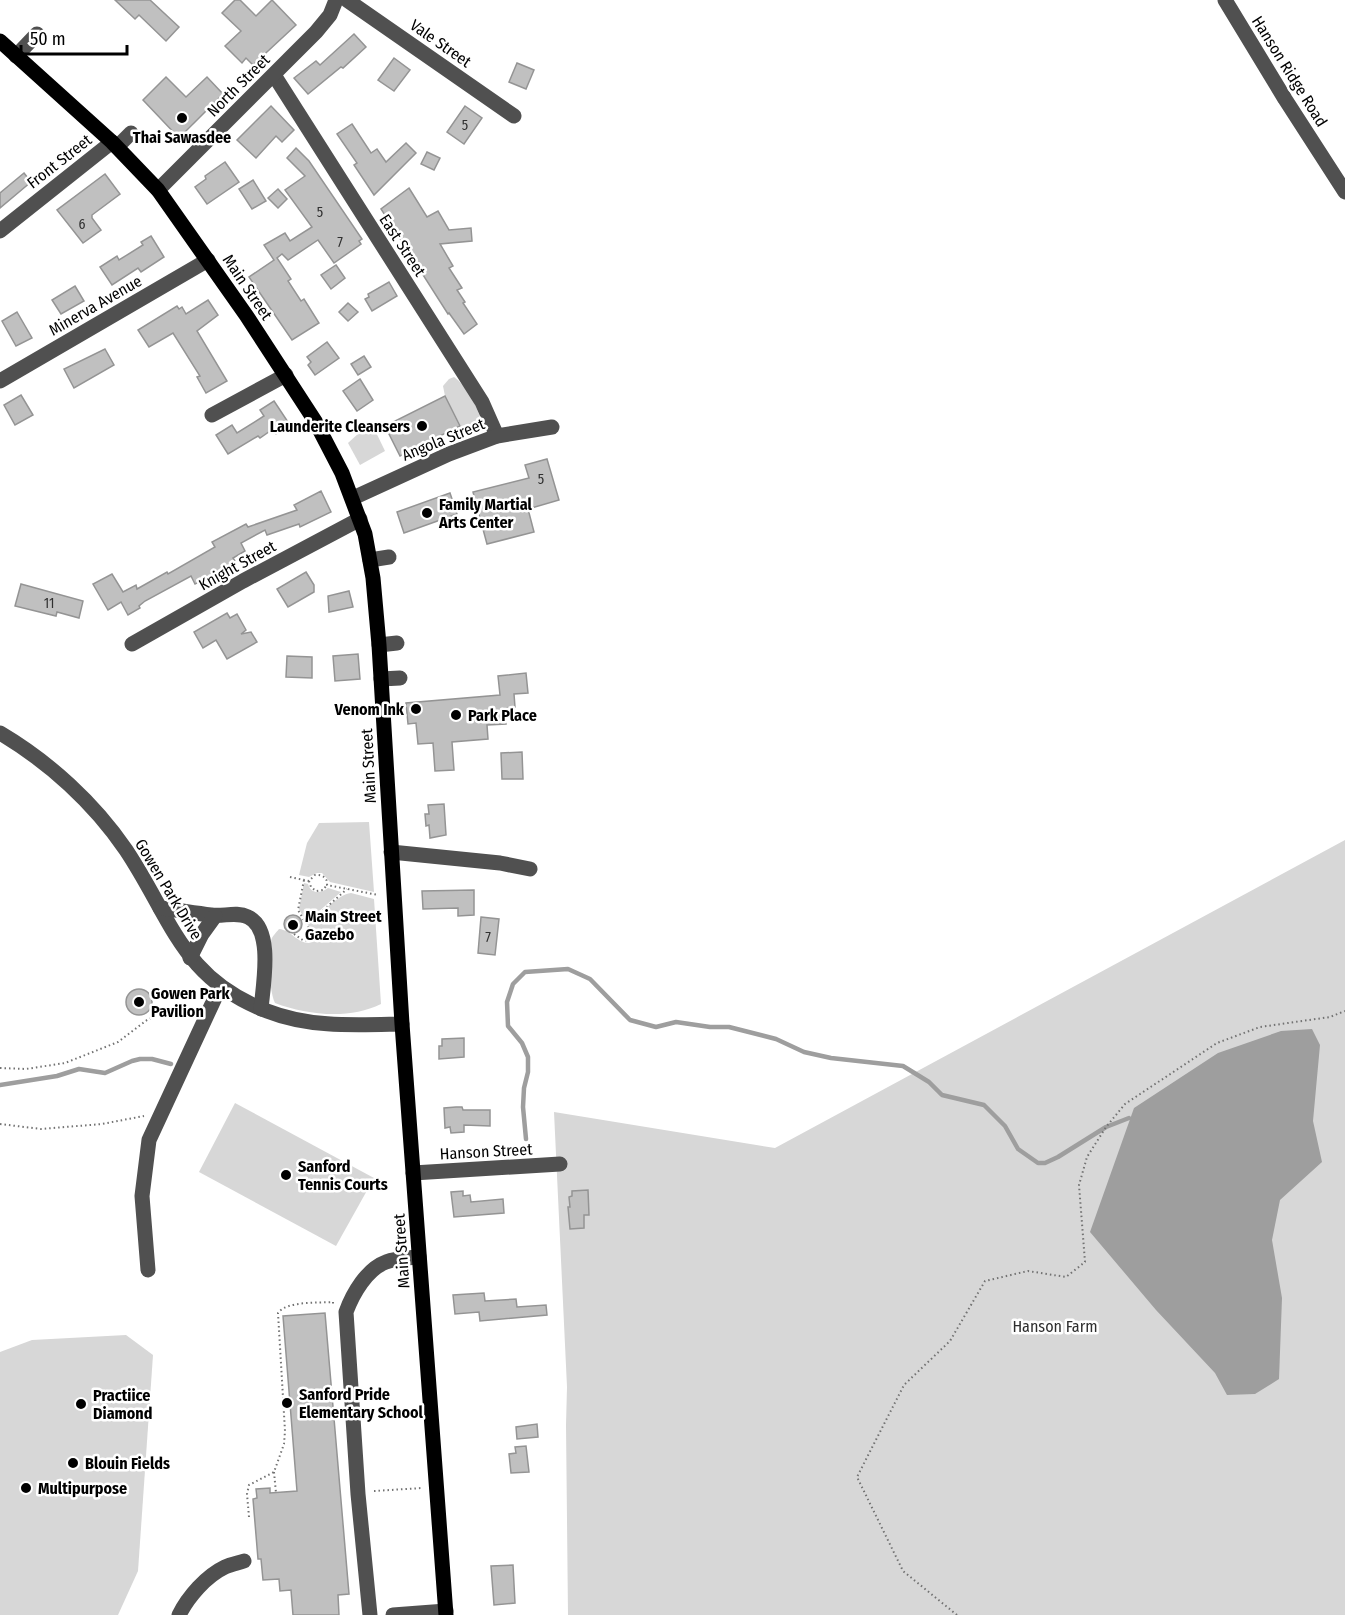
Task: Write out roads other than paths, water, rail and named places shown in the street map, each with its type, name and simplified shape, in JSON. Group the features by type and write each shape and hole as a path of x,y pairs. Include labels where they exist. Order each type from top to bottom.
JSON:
{"main road":[{"name":"Main Street","path":"0,41 115,145 158,190 208,260 315,421 342,473 360,519 370,560 379,645 393,894 446,1613"}],"street":[{"name":"North Street","path":"158,190 180,160 274,75 325,22 336,0"},
{"name":"Vale Street","path":"347,0 514,116"},
{"name":"Hanson Ridge Road","path":"1225,0 1345,192"},
{"path":"16,56 37,34"},
{"name":"East Street","path":"274,75 482,402 497,436"},
{"name":"Front Street","path":"0,231 131,133"},
{"name":"Minerva Avenue","path":"0,381 208,260"},
{"path":"212,415 286,375"},
{"name":"Angola Street","path":"353,498 449,454 484,448 497,436 552,427"},
{"name":"Knight Street","path":"132,645 243,581 360,519"},
{"path":"370,560 389,557"},
{"path":"379,645 397,643"},
{"path":"381,679 400,678"},
{"name":"Gowen Park Drive","path":"0,733 48,766 97,813 126,850 190,958 220,987 261,1009 297,1020 317,1023 402,1024"},
{"path":"391,852 500,863 530,869"},
{"path":"160,908 214,916 229,914 246,916 259,926 265,954 261,1009"},
{"path":"190,958 214,916"},
{"path":"148,1270 142,1196 149,1140 220,987"},
{"name":"Hanson Street","path":"413,1173 560,1164"},
{"path":"370,1615 358,1492 346,1312 362,1283 378,1266 392,1260 419,1257"},
{"path":"179,1615 184,1605 205,1581 225,1567 243,1561"},
{"path":"393,1615 446,1613"}],"waterway":[{"path":"526,1139 523,1107 528,1057 522,1043 508,1026 507,1002 513,984 525,972 568,969 590,979 630,1020 656,1027 676,1022 729,1027 776,1039 804,1052 831,1058 903,1066 929,1082 942,1095 984,1105 1005,1126 1018,1149 1038,1163 1045,1163 1058,1157 1106,1127 1129,1118"},
{"path":"0,1085 57,1076 79,1069 105,1073 140,1059 152,1059 171,1064"}],"place":[{"name":"Thai Sawasdee","path":"182,118"},
{"name":"Launderite Cleansers","path":"422,426"},
{"name":"Family Martial Arts Center","path":"427,513"},
{"name":"Venom Ink","path":"416,709"},
{"name":"Park Place","path":"456,715"},
{"name":"Main Street Gazebo","path":"293,925"},
{"name":"Gowen Park Pavilion","path":"139,1002"},
{"name":"Sanford Tennis Courts","path":"286,1175"},
{"name":"Sanford Pride Elementary School","path":"287,1403"},
{"name":"Practiice Diamond","path":"81,1404"},
{"name":"Blouin Fields","path":"73,1463"},
{"name":"Multipurpose","path":"26,1488"}],"park label":[{"name":"Hanson Farm","path":"1055,1326"}]}
